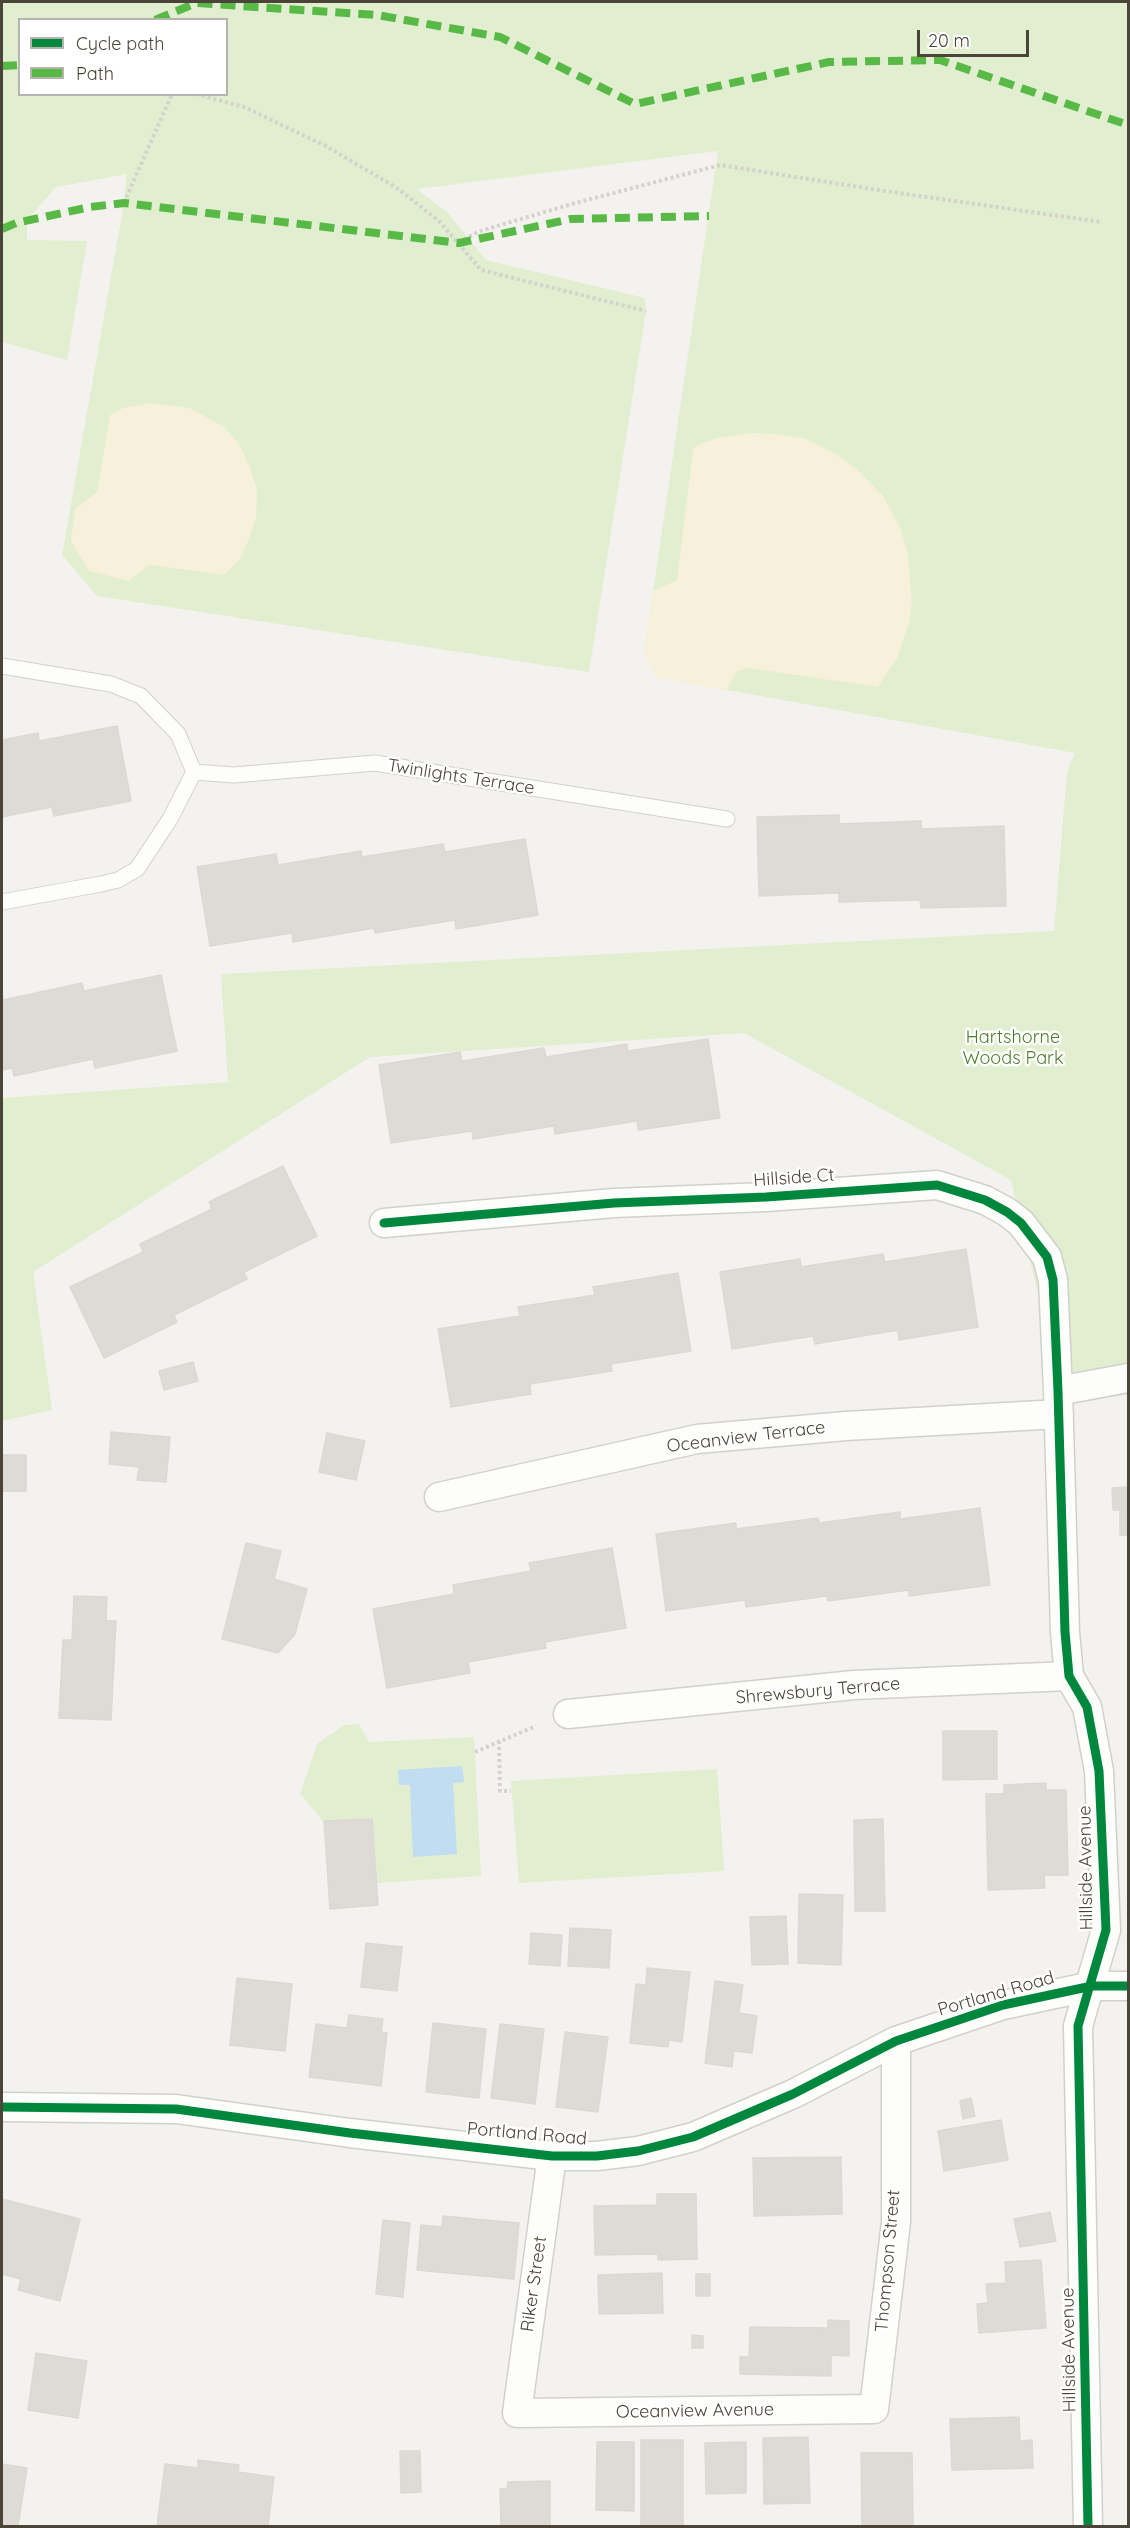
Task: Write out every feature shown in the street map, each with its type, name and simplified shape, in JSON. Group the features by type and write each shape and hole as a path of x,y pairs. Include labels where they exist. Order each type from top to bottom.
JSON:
{"street":[{"name":"Hillside Ct","path":"384,1223 614,1203 766,1197 937,1185 985,1200 1007,1212 1021,1223 1047,1257 1053,1280 1059,1403"},
{"name":"Oceanview Terrace","path":"439,1497 697,1439 846,1426 1059,1403 1128,1378"},
{"name":"Hillside Avenue","path":"1059,1403 1065,1632 1069,1676 1087,1707 1100,1771 1106,1930 1092,1986 1078,2026 1088,2526"},
{"name":"Shrewsbury Terrace","path":"568,1714 854,1685 1069,1676"},
{"name":"Portland Road","path":"2,2107 176,2109 350,2133 552,2156 608,2155 638,2151 693,2137 793,2094 896,2041 1003,2005 1092,1986 1128,1986"},
{"name":"Thompson Street","path":"874,2409 896,2222 896,2041"},
{"name":"Riker Street","path":"516,2413 552,2156"},
{"name":"Oceanview Avenue","path":"516,2413 874,2409"}],"lane":[{"path":"2,666 111,684 141,696 178,734 194,772 170,819 137,869 118,880 2,902"},
{"name":"Twinlights Terrace","path":"194,772 234,775 375,763 727,819"}],"path":[{"path":"124,203 171,96"},
{"path":"203,96 244,107 326,146 397,188 439,221 481,270 646,311"},
{"path":"459,243 477,232 720,165 1101,222"},
{"path":"475,1752 568,1714"},
{"path":"498,1742 500,1791 511,1791"}],"green space":[{"name":"Hartshorne Woods Park","path":"2,2 1128,2 1128,1372 1060,1387 1011,1180 744,1033 370,1057 33,1272 52,1410 2,1421 2,1098 228,1082 221,974 1054,931 1067,772 1075,753 656,677 644,653 718,151 417,189 448,213 486,260 645,298 646,311 589,672 97,596 62,555 124,203 127,174 56,187 27,220 27,240 87,241 67,360 2,342"},
{"path":"359,1724 369,1742 474,1737 481,1876 377,1883 378,1905 330,1909 324,1822 300,1794 317,1744 344,1725"},
{"path":"717,1769 724,1871 519,1883 511,1781"}],"sand":[{"path":"150,403 190,408 224,427 240,445 250,468 257,490 256,518 240,559 224,575 150,565 129,581 89,571 71,541 75,509 97,492 110,415 123,408"},
{"path":"751,433 778,434 806,439 832,452 856,468 883,496 900,527 908,554 912,603 909,623 898,657 878,687 748,668 737,671 726,691 656,677 644,653 653,591 677,580 693,449 700,444 721,437"}],"water":[{"path":"462,1766 464,1782 453,1783 457,1854 413,1857 410,1785 399,1785 398,1770"}],"building":[{"path":"117,726 131,801 54,816 52,807 2,817 2,740 38,733 39,741"},
{"path":"839,815 839,824 921,821 921,829 1004,826 1006,906 921,908 920,900 839,902 839,893 759,896 757,817"},
{"path":"525,839 538,915 456,929 455,920 375,933 374,928 293,942 292,933 210,946 197,867 276,854 278,865 361,851 362,857 443,844 445,852"},
{"path":"161,975 177,1051 95,1068 93,1059 14,1076 12,1068 2,1070 2,993 3,1000 82,983 84,991"},
{"path":"708,1039 720,1118 638,1130 637,1121 555,1134 554,1126 473,1139 472,1131 391,1143 379,1065 460,1052 462,1061 544,1048 546,1057 627,1044 628,1051"},
{"path":"283,1166 317,1236 244,1272 247,1279 174,1315 177,1322 104,1358 70,1287 143,1252 140,1244 212,1209 209,1202"},
{"path":"966,1249 978,1327 899,1340 898,1330 815,1344 813,1336 732,1349 720,1272 800,1259 801,1267 883,1254 885,1262"},
{"path":"678,1273 691,1351 611,1364 612,1371 530,1384 531,1394 451,1407 438,1329 520,1316 518,1307 595,1295 593,1287"},
{"path":"193,1362 198,1381 164,1390 159,1371"},
{"path":"111,1432 170,1437 166,1482 137,1480 139,1467 109,1464"},
{"path":"327,1433 365,1441 356,1480 319,1472"},
{"path":"2,1455 26,1455 26,1491 2,1491"},
{"path":"1128,1487 1128,1535 1120,1535 1120,1510 1113,1510 1112,1488"},
{"path":"980,1508 990,1585 909,1596 909,1590 828,1601 827,1596 746,1607 745,1600 666,1611 656,1534 736,1523 736,1529 818,1518 819,1523 900,1512 900,1519"},
{"path":"246,1543 281,1551 274,1579 307,1589 295,1634 278,1653 222,1639"},
{"path":"612,1548 626,1628 545,1642 546,1648 468,1662 470,1673 387,1688 373,1609 454,1594 453,1585 531,1571 529,1563"},
{"path":"74,1596 107,1597 106,1621 116,1621 111,1720 59,1718 63,1640 72,1640"},
{"path":"943,1731 997,1731 997,1779 943,1780"},
{"path":"1046,1783 1046,1790 1066,1790 1068,1875 1044,1875 1045,1888 988,1890 986,1794 1004,1794 1004,1785"},
{"path":"372,1819 378,1905 330,1909 324,1821"},
{"path":"883,1819 885,1911 855,1911 854,1820"},
{"path":"799,1894 843,1895 841,1965 798,1963"},
{"path":"786,1916 788,1964 752,1965 750,1917"},
{"path":"570,1928 611,1930 609,1968 568,1966"},
{"path":"531,1933 562,1935 560,1966 529,1964"},
{"path":"366,1943 402,1947 397,1991 361,1987"},
{"path":"647,1968 690,1972 682,2042 669,2040 668,2047 630,2043 636,1984 646,1985"},
{"path":"237,1978 292,1984 285,2051 230,2045"},
{"path":"715,1981 743,1985 739,2013 757,2016 752,2053 734,2051 732,2067 705,2063"},
{"path":"349,2015 383,2019 381,2032 387,2033 381,2086 309,2077 316,2024 347,2028"},
{"path":"433,2023 486,2029 479,2098 426,2092"},
{"path":"500,2024 544,2029 535,2104 491,2098"},
{"path":"565,2032 608,2037 598,2112 556,2107"},
{"path":"971,2098 975,2116 963,2119 960,2101"},
{"path":"1001,2120 1008,2160 944,2171 938,2131"},
{"path":"841,2157 842,2214 754,2216 753,2158"},
{"path":"657,2194 696,2194 697,2259 658,2260 658,2254 595,2255 594,2206 657,2205"},
{"path":"2,2199 80,2219 60,2301 18,2290 21,2279 2,2274"},
{"path":"1050,2212 1056,2241 1020,2247 1014,2219"},
{"path":"443,2216 519,2223 514,2279 417,2270 421,2225 442,2227"},
{"path":"383,2220 410,2223 403,2297 376,2294"},
{"path":"1041,2260 1046,2328 979,2333 977,2304 988,2303 986,2284 1006,2283 1005,2262"},
{"path":"662,2273 663,2313 599,2314 598,2275"},
{"path":"696,2274 710,2274 710,2296 696,2296"},
{"path":"828,2320 849,2321 849,2356 831,2355 831,2376 740,2374 740,2357 749,2357 750,2327 828,2328"},
{"path":"692,2335 703,2336 703,2348 692,2348"},
{"path":"36,2353 87,2361 78,2418 28,2410"},
{"path":"1019,2417 1020,2441 1032,2440 1033,2468 952,2470 950,2419"},
{"path":"808,2437 810,2503 764,2504 763,2438"},
{"path":"641,2440 683,2440 683,2526 641,2526"},
{"path":"597,2442 634,2442 634,2511 596,2510"},
{"path":"746,2442 746,2493 706,2494 705,2443"},
{"path":"400,2451 420,2451 421,2492 401,2493"},
{"path":"861,2453 912,2453 913,2526 862,2526"},
{"path":"198,2460 239,2465 238,2472 274,2477 268,2526 157,2526 165,2464 198,2468"},
{"path":"2,2464 27,2468 18,2526 2,2526"},
{"path":"550,2481 550,2526 501,2526 500,2489 507,2489 508,2482"}],"marked path":[{"path":"160,18 196,3 377,15 500,37 635,104 829,62 940,60 1128,125"},
{"path":"2,66 18,65"},
{"path":"2,229 16,223 90,207 124,203 459,243 571,219 709,216"}],"cycle path":[{"path":"384,1223 614,1203 766,1197 937,1185 985,1200 1007,1212 1021,1223 1047,1257 1053,1280 1065,1632 1069,1676 1087,1707 1099,1771 1106,1930 1078,2026 1088,2526"},
{"path":"2,2107 176,2109 350,2133 552,2156 597,2156 638,2151 693,2137 793,2094 896,2041 1003,2005 1092,1986 1128,1986"}]}
